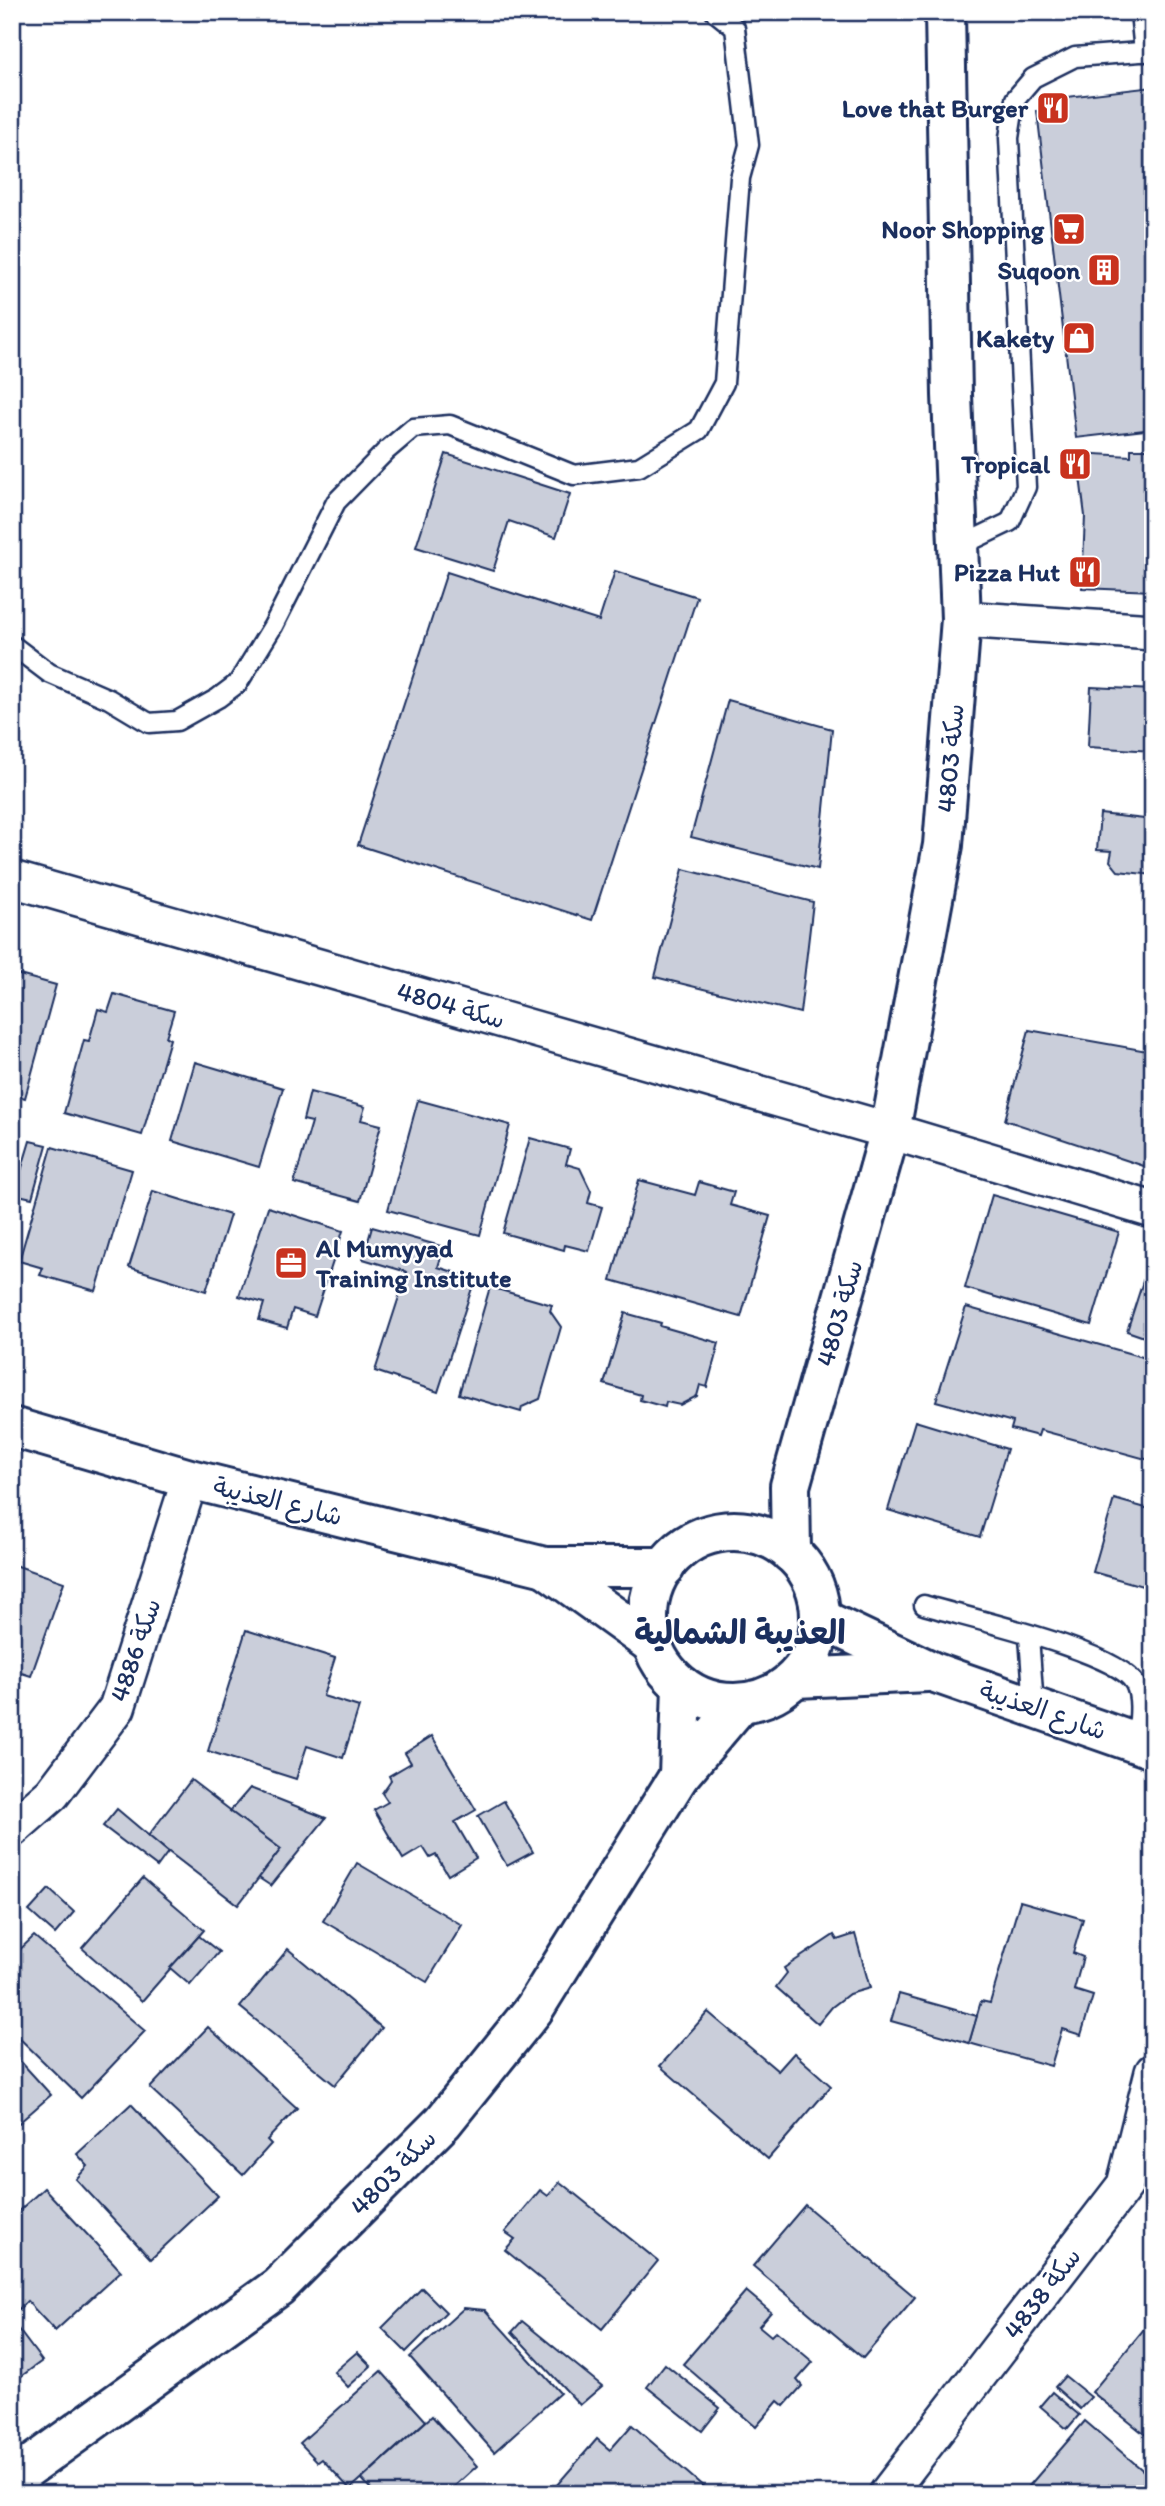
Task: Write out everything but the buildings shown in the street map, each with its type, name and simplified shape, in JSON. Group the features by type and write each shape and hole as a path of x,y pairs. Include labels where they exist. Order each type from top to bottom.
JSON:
{"street":[{"name":"سكة 4803","path":"792,1553 790,1486 890,1131 943,845 961,619 952,381 945,12"},
{"path":"961,619 1153,632"},
{"name":"سكة 4804","path":"12,879 890,1131 1153,1210"},
{"name":"شارع العذيبة","path":"12,1427 190,1479 545,1567 665,1567"},
{"name":"سكة 4886","path":"12,1829 52,1794 117,1708 190,1479"},
{"name":"سكة 4803","path":"746,1532 790,1486"},
{"path":"723,1532 746,1532 763,1536 792,1553 808,1572 813,1583 818,1595 821,1619 814,1650 796,1678 761,1699 741,1703 710,1699 682,1686 663,1667 652,1644 648,1624 654,1584 665,1567 680,1550 701,1538 723,1532"},
{"name":"شارع العذيبة","path":"545,1567 652,1644"},
{"name":"شارع العذيبة","path":"821,1619 933,1672 1145,1746"},
{"name":"شارع العذيبة","path":"796,1678 933,1672"},
{"name":"سكة 4803","path":"678,1776 682,1686"},
{"name":"سكة 4803","path":"12,2479 278,2287 443,2122 534,2009 678,1776 741,1703"},
{"name":"سكة 4838","path":"887,2494 1139,2189 1153,2072"}],"lane":[{"path":"12,645 49,673 109,699 149,723 177,721 218,698 238,683 273,626 336,502 386,451 413,428 450,425 575,475 639,467 699,430 724,383 740,178 749,145 734,28 715,12"},
{"path":"958,547 1010,522 1026,486 1009,138 1015,99 1033,78 1075,57 1148,51 1140,12"},
{"path":"924,1605 1087,1652 1124,1671 1135,1684 1145,1746"},
{"path":"1029,1636 1034,1707"}],"place":[{"name":"Love that Burger","path":"1053,108"},
{"name":"Noor Shopping","path":"1069,229"},
{"name":"Suqoon","path":"1104,270"},
{"name":"Kakety","path":"1079,338"},
{"name":"Tropical","path":"1075,464"},
{"name":"Pizza Hut","path":"1085,572"},
{"name":"Al Mumyyad Training Institute","path":"291,1263"}],"district":[{"name":"العذيبة الشمالية","path":"740,1632"}]}
